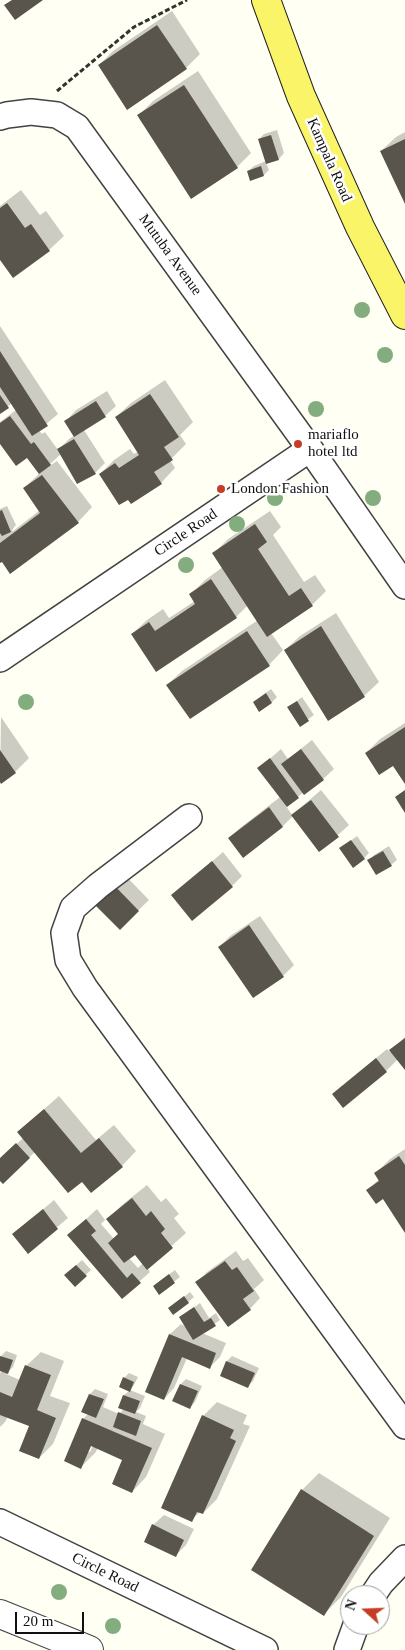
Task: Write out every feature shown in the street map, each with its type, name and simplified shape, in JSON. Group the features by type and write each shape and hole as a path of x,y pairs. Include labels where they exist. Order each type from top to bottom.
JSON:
{"main road":[{"name":"Kampala Road","path":"266,0 301,96 360,227 405,315"}],"street":[{"name":"Mutuba Avenue","path":"0,118 7,114 31,112 57,115 78,127 310,450"},
{"path":"310,450 405,586"},
{"name":"Circle Road","path":"0,660 310,450"},
{"path":"189,817 98,886 73,908 64,934 68,960 91,996 405,1426"},
{"name":"Circle Road","path":"0,1522 265,1650"},
{"path":"380,1585 405,1558"},
{"path":"0,1614 89,1650"},
{"path":"347,1650 352,1635"}],"path":[{"path":"31,112 134,27 187,0"}],"building":[{"path":"12,0 43,0 15,20 4,5"},
{"path":"157,25 187,69 127,110 98,65"},
{"path":"184,85 238,168 191,199 137,115"},
{"path":"271,135 279,160 266,164 258,139"},
{"path":"405,139 405,204 380,151"},
{"path":"261,166 264,176 250,181 247,171"},
{"path":"7,203 25,228 31,224 50,251 13,278 0,260 0,208"},
{"path":"0,351 48,426 32,436 0,387"},
{"path":"150,394 179,437 164,447 173,460 154,472 162,484 131,504 128,500 119,505 99,474 115,463 119,468 139,455 115,417"},
{"path":"0,395 9,408 0,414"},
{"path":"96,401 106,417 74,437 64,421"},
{"path":"10,416 31,444 34,442 51,465 39,474 27,458 16,466 0,444 0,423"},
{"path":"74,439 96,474 77,484 57,449"},
{"path":"42,475 79,523 10,574 2,562 0,563 0,543 40,513 23,488"},
{"path":"2,510 11,532 2,536 0,533 0,511"},
{"path":"255,524 267,542 258,549 289,596 301,588 313,606 267,637 212,553"},
{"path":"211,579 237,618 156,672 131,634 149,622 155,631 195,604 189,594"},
{"path":"321,626 365,697 328,721 284,650"},
{"path":"247,631 270,666 190,719 166,685"},
{"path":"266,693 272,703 259,712 253,702"},
{"path":"297,701 309,721 300,727 287,707"},
{"path":"405,727 405,784 393,766 379,775 365,753"},
{"path":"301,749 324,780 304,795 281,764"},
{"path":"0,750 16,773 1,784 0,782"},
{"path":"270,758 299,798 287,807 257,768"},
{"path":"405,790 405,813 395,797"},
{"path":"311,800 339,837 319,852 291,815"},
{"path":"269,807 283,827 243,858 228,838"},
{"path":"351,840 365,859 353,868 339,848"},
{"path":"383,851 392,866 376,875 367,860"},
{"path":"212,861 233,887 192,921 171,895"},
{"path":"111,882 139,911 120,930 92,902"},
{"path":"249,925 284,977 253,998 218,947"},
{"path":"405,1038 405,1070 389,1050"},
{"path":"376,1058 387,1072 343,1108 332,1094"},
{"path":"44,1109 81,1153 99,1138 123,1167 91,1193 82,1182 68,1193 17,1132"},
{"path":"16,1143 30,1158 3,1184 0,1181 0,1158"},
{"path":"399,1156 405,1165 405,1233 383,1199 376,1204 366,1190 379,1181 374,1173"},
{"path":"132,1198 146,1216 151,1211 165,1229 161,1233 173,1248 147,1270 135,1255 124,1263 108,1243 118,1234 106,1219"},
{"path":"43,1209 58,1229 28,1254 12,1234"},
{"path":"86,1219 96,1231 91,1235 127,1278 132,1273 141,1283 122,1299 67,1235"},
{"path":"225,1261 232,1270 237,1267 254,1291 243,1299 251,1310 228,1327 195,1282"},
{"path":"76,1265 87,1276 75,1287 64,1275"},
{"path":"169,1274 175,1283 159,1295 153,1286"},
{"path":"184,1296 189,1303 173,1315 168,1308"},
{"path":"194,1307 204,1322 211,1318 216,1326 193,1340 179,1317"},
{"path":"169,1334 216,1353 210,1369 182,1357 164,1400 145,1392"},
{"path":"0,1356 13,1360 8,1374 0,1371"},
{"path":"226,1361 255,1373 248,1388 220,1376"},
{"path":"25,1365 51,1375 37,1410 56,1418 39,1459 19,1451 29,1426 0,1415 0,1392 12,1397"},
{"path":"123,1377 134,1382 130,1392 119,1387"},
{"path":"180,1384 198,1391 190,1409 172,1401"},
{"path":"89,1394 104,1399 96,1418 81,1412"},
{"path":"123,1395 140,1401 135,1414 118,1408"},
{"path":"118,1412 141,1421 136,1436 113,1427"},
{"path":"202,1415 234,1430 230,1438 236,1441 203,1514 197,1512 192,1522 161,1508"},
{"path":"82,1418 152,1448 132,1493 112,1484 122,1460 91,1446 81,1469 64,1461"},
{"path":"301,1489 374,1536 343,1585 340,1585 340,1590 324,1616 251,1570"},
{"path":"152,1524 184,1540 176,1557 144,1542"}],"place":[{"name":"mariaflo hotel ltd","path":"298,444"},
{"name":"London Fashion","path":"221,489"}]}
